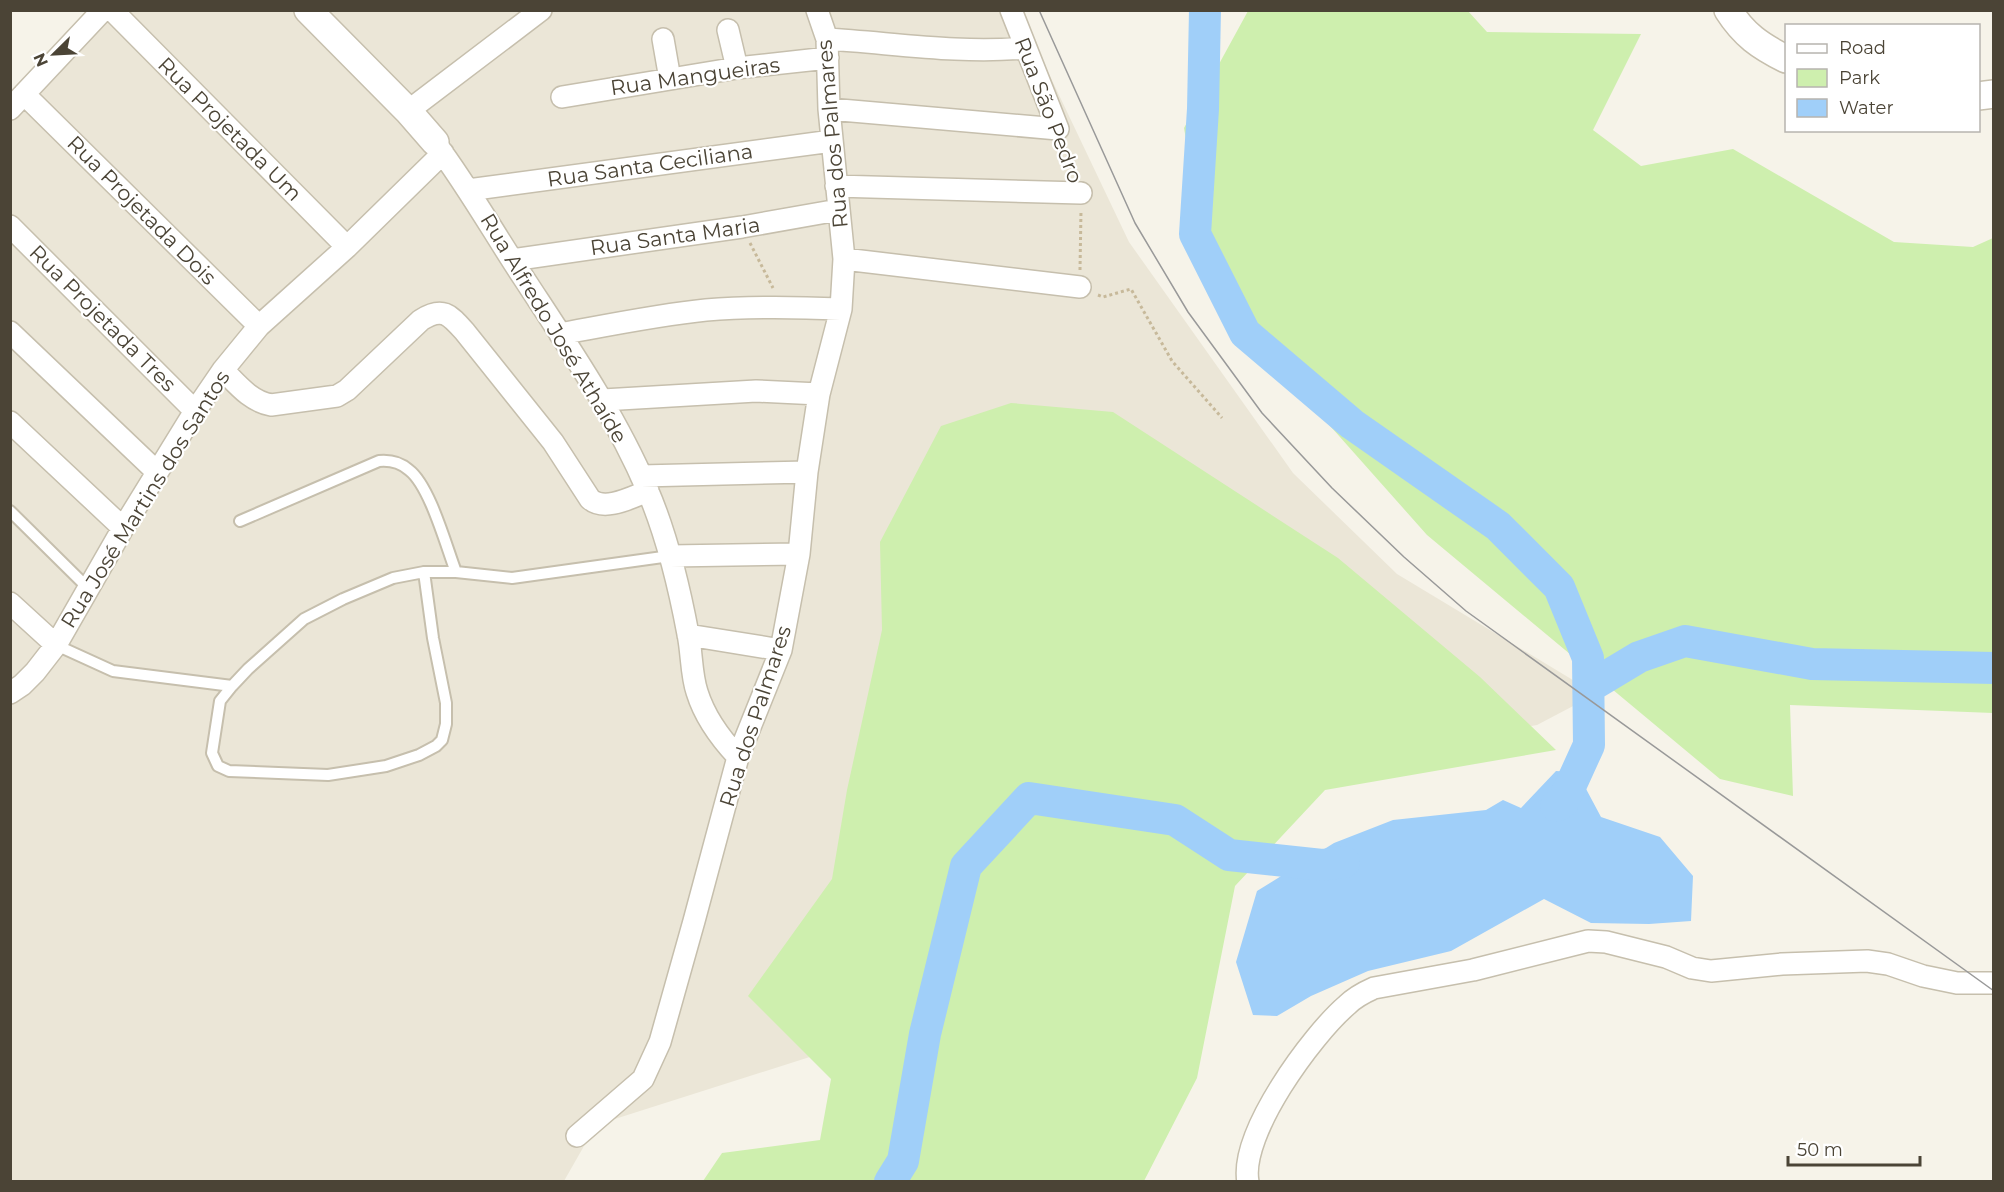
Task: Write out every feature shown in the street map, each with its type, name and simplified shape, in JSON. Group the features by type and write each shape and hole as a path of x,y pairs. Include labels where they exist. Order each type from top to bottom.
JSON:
{"street":[{"path":"17,101 103,10"},
{"name":"Rua Projetada Um","path":"112,10 347,247"},
{"path":"308,10 408,111 439,148"},
{"path":"408,111 541,10"},
{"name":"Rua dos Palmares","path":"577,1136 642,1079 650,1066 660,1042 738,757 781,650 799,554 807,471 819,394 840,309 843,259 829,109 828,48 817,10"},
{"name":"Rua São Pedro","path":"1011,10 1058,129"},
{"path":"1728,10 1739,28 1762,46 1785,58"},
{"path":"728,30 737,68"},
{"path":"663,39 670,79"},
{"name":"Rua Mangueiras","path":"562,97 737,68 828,48 993,51 1025,48"},
{"name":"Rua Projetada Dois","path":"17,101 259,326"},
{"path":"829,109 1058,129"},
{"name":"Rua Santa Ceciliana","path":"468,189 832,141"},
{"name":"Rua José Martins dos Santos","path":"10,693 35,672 56,645 157,472 223,370 259,326 347,247 439,148"},
{"name":"Rua Alfredo José Athaíde","path":"439,148 468,189 603,400 645,484 670,556 688,635 696,692 711,724 738,757"},
{"path":"836,186 1081,193"},
{"name":"Rua Santa Maria","path":"512,260 742,227 837,210"},
{"name":"Rua Projetada Tres","path":"10,226 195,411"},
{"name":"Rua dos Palmares","path":"843,259 1080,287"},
{"path":"560,334 660,315 708,310 782,306 840,309"},
{"path":"223,370 252,398 262,403 271,405 337,396 347,390 422,320 432,313 442,312 452,317 465,332 553,442 590,499 598,504 606,504 645,484 807,471"},
{"path":"10,332 157,472"},
{"path":"603,400 756,391 819,394"},
{"path":"10,422 123,528"},
{"path":"670,556 799,554"},
{"name":"Rua José Martins dos Santos","path":"10,603 56,645"},
{"path":"688,635 781,650"},
{"path":"1248,1182 1249,1160 1268,1107 1320,1033 1347,1005 1374,988 1473,970 1588,941 1606,942 1666,957 1692,968 1711,971 1782,964 1867,960 1957,984 1994,983"}],"lane":[{"path":"240,521 379,461 392,460 410,470 419,481 429,500 456,572"},
{"path":"10,511 88,588"},
{"path":"424,572 433,638 446,703 444,735 436,746 420,755 386,766 328,775 229,771 218,766 212,753 220,701 232,686 272,646 304,619 373,585 393,578 424,572 456,572 512,578 670,556"},
{"path":"56,645 113,671 232,686"}],"path":[{"name":"Rua São Pedro","path":"1058,129 1081,193 1080,287"},
{"path":"742,227 782,306"},
{"path":"1080,287 1103,297 1131,289 1172,361 1222,418"}],"shaded area":[{"path":"105,11 1019,11 1129,242 1293,473 1397,574 1596,694 1537,725 1399,750 1017,692 839,840 839,887 888,1032 596,1125 564,1181 11,1182 11,106"}],"green space":[{"path":"1248,11 1468,11 1487,32 1641,34 1593,130 1641,166 1733,149 1894,242 1973,247 1993,238 1993,713 1790,705 1793,796 1720,779 1427,535 1213,294 1184,128"},
{"path":"1011,403 1113,412 1338,558 1480,677 1556,750 1325,790 1235,886 1197,1078 1144,1181 703,1181 722,1153 820,1140 831,1079 748,996 832,879 847,790 882,630 880,542 941,426"}],"water":[{"path":"1556,771 1589,773 1585,787 1601,817 1660,837 1693,876 1691,921 1649,924 1591,923 1544,899 1451,951 1368,971 1311,996 1277,1016 1253,1015 1236,962 1257,891 1334,843 1393,820 1486,810 1503,800 1521,808"}],"waterway":[{"path":"1205,10 1203,109 1195,234 1245,333 1352,424 1498,526 1559,587 1588,658 1589,745 1563,802 1556,806"},
{"path":"1589,687 1639,657 1685,641 1812,664 1994,668"},
{"path":"890,1182 903,1161 925,1034 966,866 1029,798 1175,820 1229,855 1322,865 1344,862"}],"tram line":[{"path":"1039,10 1135,223 1188,312 1262,413 1332,488 1404,557 1466,611 1994,991"}]}
